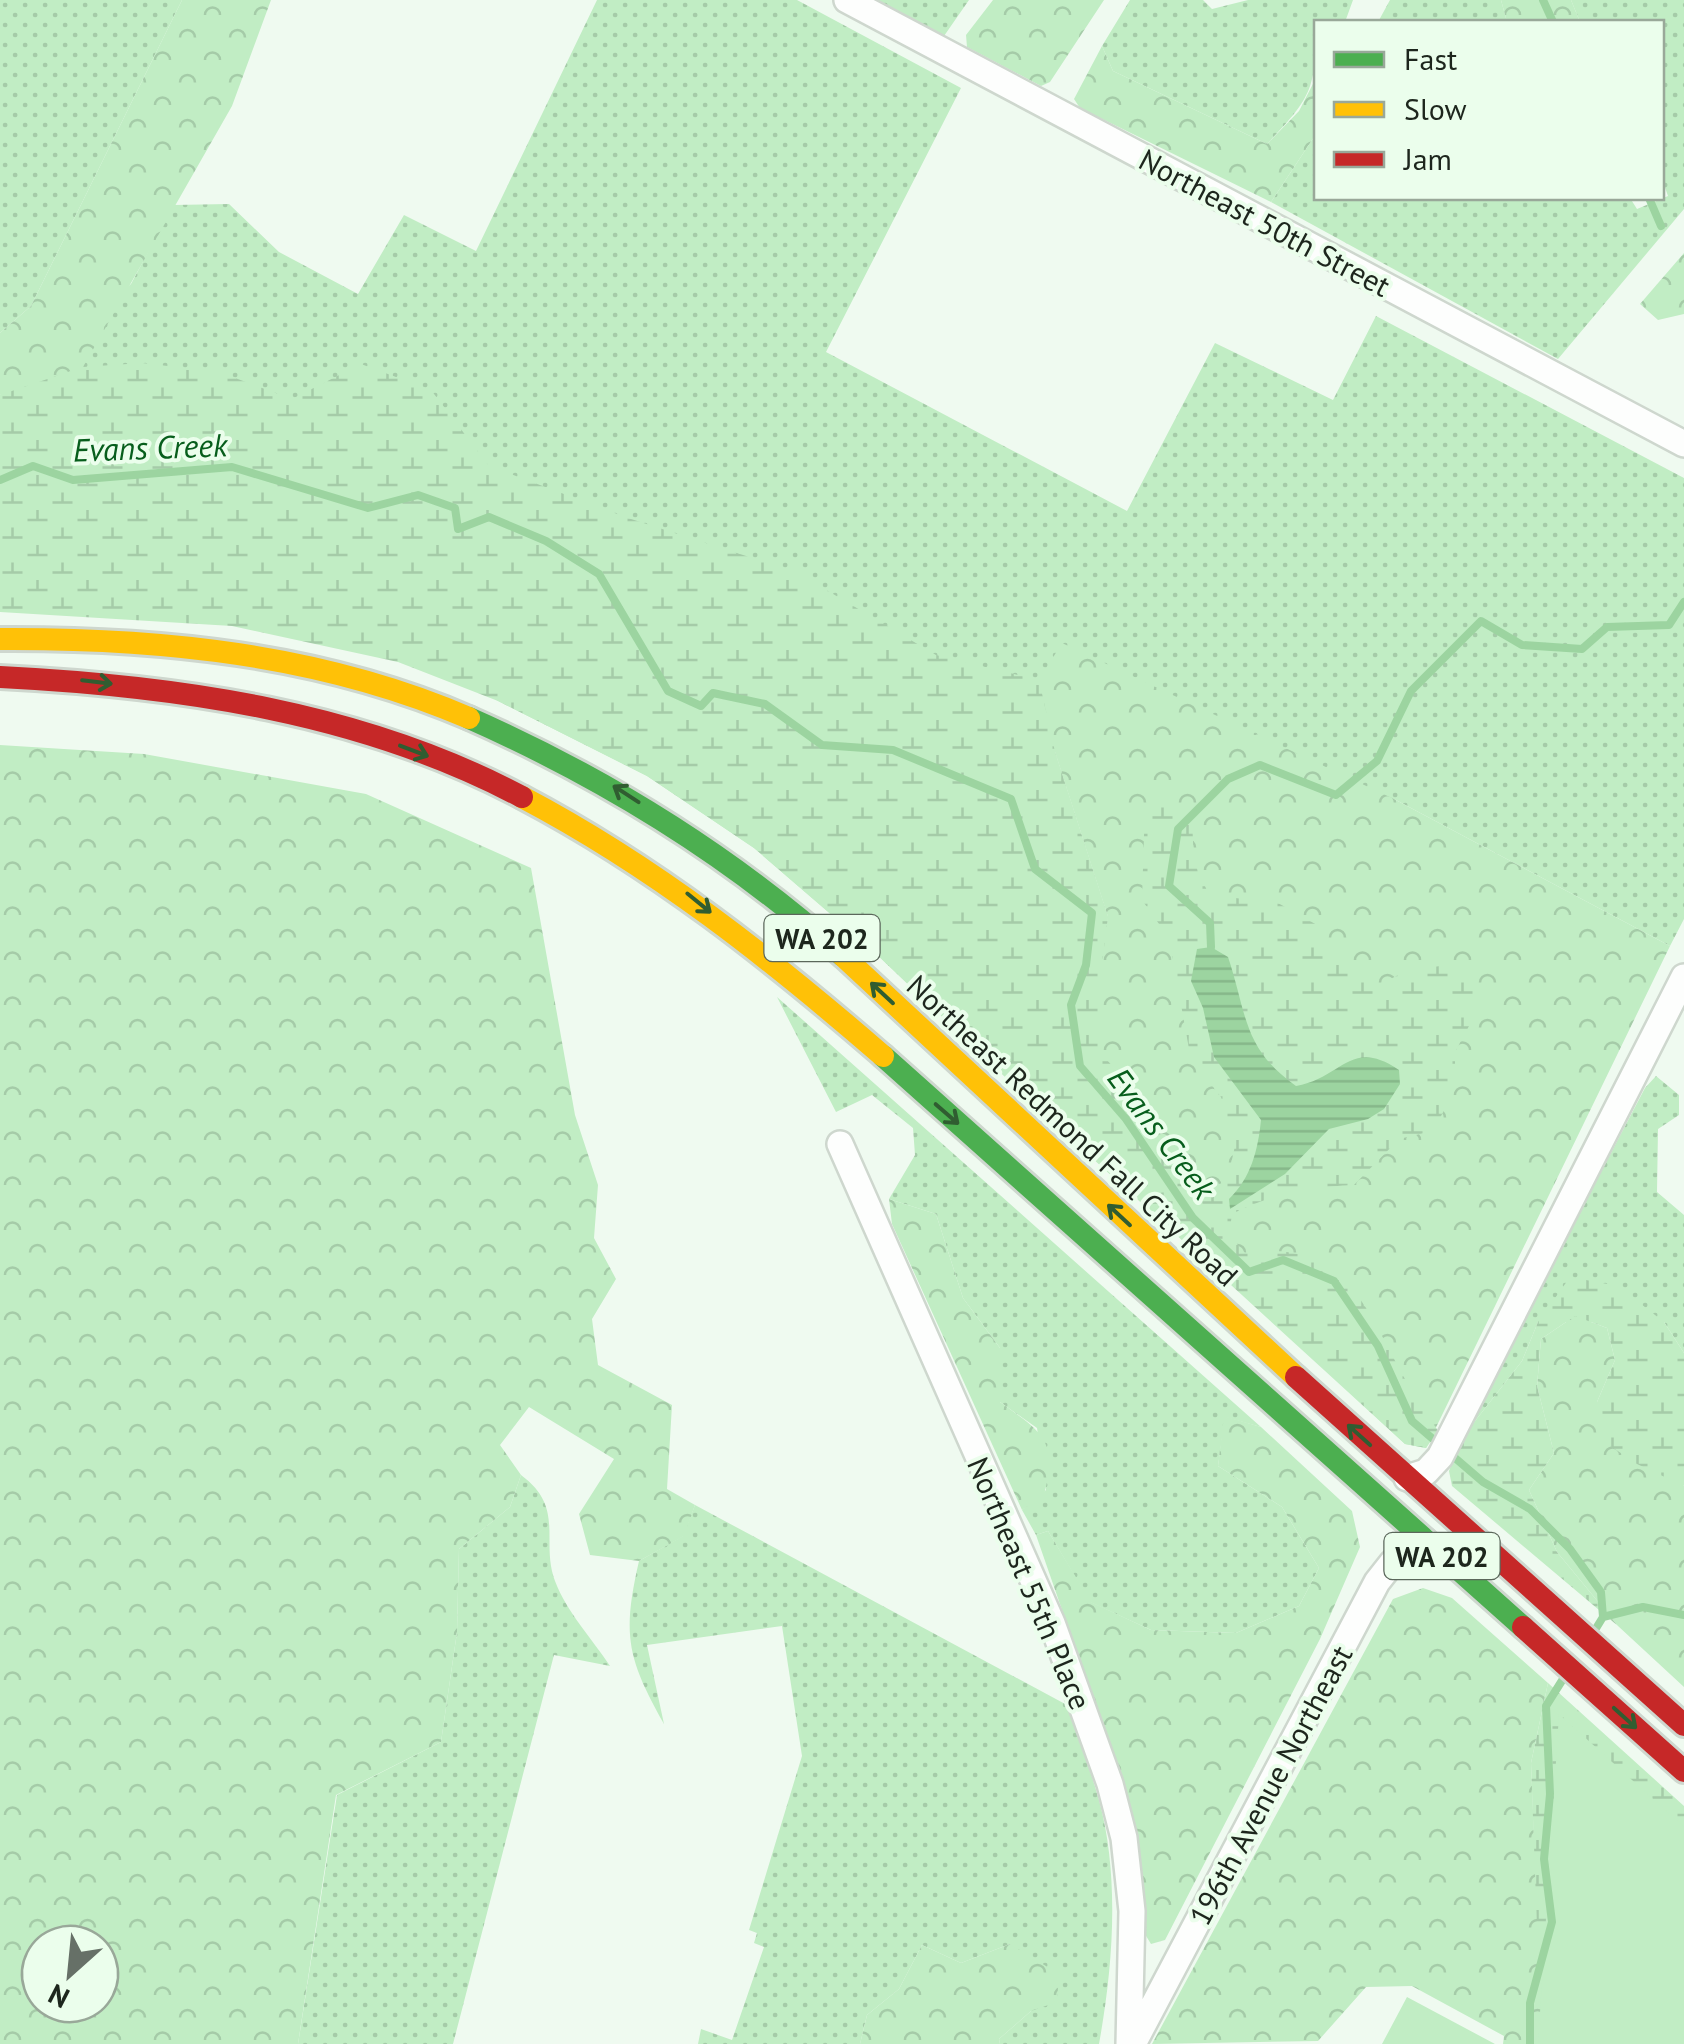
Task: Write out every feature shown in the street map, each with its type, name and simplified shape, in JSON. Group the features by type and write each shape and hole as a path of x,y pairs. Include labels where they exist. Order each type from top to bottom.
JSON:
{"main road":[{"name":"Northeast Redmond Fall City Road","path":"0,639 72,636 226,648 378,684 519,736 614,786 715,852 811,927 1407,1478 1684,1725"},
{"name":"WA 202","path":"0,677 67,679 215,696 366,732 497,784 588,830 685,892 777,965 1684,1771"},
{"path":"1358,1479 1384,1482 1407,1478"},
{"path":"1425,1541 1483,1547"}],"street":[{"name":"Northeast 50th Street","path":"847,0 1684,444"},
{"path":"1407,1478 1426,1472 1445,1447 1684,977"},
{"name":"Northeast 55th Place","path":"840,1144 1052,1623 1110,1784 1124,1838 1132,1911 1131,2044"},
{"name":"196th Avenue Northeast","path":"1131,2044 1377,1582 1392,1563 1425,1541"}],"green space":[{"path":"0,0 182,0 31,306 0,333"},
{"path":"182,0 271,0 232,106 83,367 0,395 0,333 31,306"},
{"path":"597,0 797,0 961,88 826,352 1127,511 1215,343 1333,400 1376,316 1684,478 1684,919 1670,946 1394,799 1055,752 1108,917 1098,1050 1141,1098 1045,1115 870,948 754,848 647,776 498,701 0,395 131,284 173,205 229,204 279,252 358,294 404,215 476,251"},
{"path":"876,0 969,0 944,36"},
{"path":"993,0 1104,0 1050,82 1041,86 967,47 966,35"},
{"path":"1130,0 1203,0 1212,9 1248,0 1353,0 1346,20 1314,20 1314,70 1309,90 1267,144 1113,71 1102,46"},
{"path":"1390,0 1501,0 1506,20 1379,20"},
{"path":"1501,0 1571,0 1579,20 1506,20"},
{"path":"1571,0 1684,0 1684,209 1558,359 1271,202 1314,137 1314,200 1631,200 1637,209 1664,200 1668,196 1664,185 1664,20 1579,20"},
{"path":"1102,46 1113,71 1267,144 1299,111 1314,82 1314,137 1271,202 1080,108 1074,99"},
{"path":"1684,253 1684,314 1658,320 1640,304"},
{"path":"142,363 219,372 292,399 361,364 431,390 489,466 628,518 796,572 936,655 1039,680 1055,752 1108,917 1098,992 1098,1050 1141,1098 1172,1164 1198,1189 1227,1182 1235,1146 1221,1097 1191,1060 1169,938 1142,900 1145,804 1171,803 1192,820 1194,862 1209,895 1278,903 1317,925 1336,962 1375,987 1406,971 1447,965 1476,990 1469,1026 1455,1052 1455,1090 1433,1131 1399,1139 1354,1185 1291,1193 1232,1214 1229,1235 1245,1253 1277,1251 1304,1256 1344,1280 1374,1321 1438,1431 1426,1448 1405,1444 1045,1115 870,948 754,848 647,776 498,701 398,662 232,626 0,612 0,395 83,367"},
{"path":"1062,643 1394,799 1670,946 1426,1448 1405,1444 1134,1193 1141,1098 1098,1051 1098,992 1108,917 1055,752 1039,680"},
{"path":"0,745 144,754 366,794 531,868 575,1115 598,1185 594,1238 616,1279 592,1319 598,1365 672,1405 667,1489 695,1505 684,1536 639,1561 590,1555 579,1514 614,1459 529,1407 500,1445 521,1475 510,1507 459,1549 457,1632 441,1742 336,1795 298,2044 0,2044"},
{"path":"777,997 1261,1427 1225,1417 1218,1466 1282,1507 1319,1568 1299,1606 1236,1633 1151,1630 1090,1602 1048,1531 1036,1535 1022,1510 1046,1490 1037,1428 1000,1402 1000,1348 963,1298 936,1214 889,1199 915,1155 913,1128 872,1095 836,1112"},
{"path":"1656,1076 1679,1095 1679,1115 1658,1129 1657,1192 1684,1215 1684,1353 1664,1322 1538,1322 1522,1361 1461,1439 1645,1088"},
{"path":"889,1199 936,1214 963,1298 1000,1348 1000,1402 1037,1431 1048,1450 1044,1495 1022,1510 892,1224"},
{"path":"1570,1277 1618,1286 1664,1322 1684,1353 1684,1486 1637,1464 1600,1439 1597,1402 1615,1360 1607,1328 1575,1316 1541,1339 1537,1386 1554,1453 1529,1490 1557,1552 1618,1626 1452,1486 1449,1471 1461,1439 1522,1361 1538,1322"},
{"path":"1575,1316 1607,1328 1615,1360 1597,1402 1684,1486 1684,1687 1618,1626 1557,1552 1529,1490 1554,1453 1537,1386 1541,1339"},
{"path":"1224,1416 1261,1427 1352,1511 1360,1547 1320,1639 1165,1940 1151,1944 1143,1931 1141,1867 1125,1791 1036,1535 1048,1531 1091,1602 1151,1630 1236,1633 1299,1606 1319,1568 1282,1507 1218,1466"},
{"path":"521,1475 535,1487 548,1512 551,1566 560,1592 610,1666 554,1655 453,2044 298,2044 337,1795 441,1742 457,1632 459,1549 510,1507"},
{"path":"695,1505 1067,1705 1099,1800 1110,1860 1111,1953 1099,2044 1000,2044 999,2039 1031,2011 1010,1944 961,1963 922,1945 899,1989 867,2015 860,2044 698,2044 701,2029 732,2040 764,1947 754,1943 757,1933 749,1930 802,1756 782,1626 647,1645 664,1724 642,1681 630,1628 639,1561 683,1536"},
{"path":"1423,1588 1452,1598 1548,1683 1531,1763 1534,1834 1575,2044 1503,2044 1504,2036 1412,1986 1366,1987 1318,2041 1152,2044 1393,1599"},
{"path":"1548,1683 1684,1806 1684,2044 1557,2031 1537,1928 1531,1763"},
{"path":"1559,1714 1684,1827 1684,2044 1538,2044"},
{"path":"1010,1944 1059,1974 1057,2002 1031,2011 999,2039 1000,2044 860,2044 867,2015 899,1989 922,1945 961,1963"},
{"path":"1407,1997 1495,2044 1382,2044"}],"shaded area":[{"path":"1211,947 1228,957 1249,1028 1265,1058 1296,1086 1312,1082 1357,1058 1369,1057 1399,1070 1400,1084 1384,1109 1368,1119 1329,1129 1285,1174 1230,1209 1229,1199 1252,1163 1261,1120 1214,1057 1203,1008 1191,981 1197,949"}],"waterway":[{"path":"1543,0 1552,20"},
{"path":"1650,200 1661,226"},
{"name":"Evans Creek","path":"0,480 33,466 73,480 232,467 368,508 418,495 455,508 458,529 489,517 546,541 599,574 668,691 701,706 713,693 765,704 822,745 893,750 1011,799 1035,869 1092,913 1086,965 1071,1005 1080,1066 1126,1119 1193,1218 1249,1272 1283,1260 1334,1281 1378,1346 1412,1421 1483,1482 1530,1509 1570,1549 1601,1592 1603,1617 1595,1630"},
{"path":"1211,947 1210,923 1169,886 1178,829 1228,779 1260,765 1336,795 1377,761 1411,691 1481,621 1522,645 1582,649 1607,627 1669,625 1684,602"},
{"path":"1603,1617 1643,1607 1684,1615"},
{"name":"Evans Creek","path":"1530,2044 1530,2003 1552,1922 1544,1859 1550,1794 1546,1706 1563,1679"}],"traffic: fast":[{"path":"469,718 570,767 665,822 756,885 843,956"},
{"path":"883,1056 1523,1627"}],"traffic: slow":[{"path":"0,639 120,642 239,654 356,679 469,718"},
{"path":"522,797 619,853 710,916 883,1056"},
{"path":"843,956 1296,1377"}],"traffic: jam":[{"path":"0,677 202,697 334,724 461,768 522,797"},
{"path":"1296,1377 1684,1725"},
{"path":"1523,1627 1684,1771"}]}
